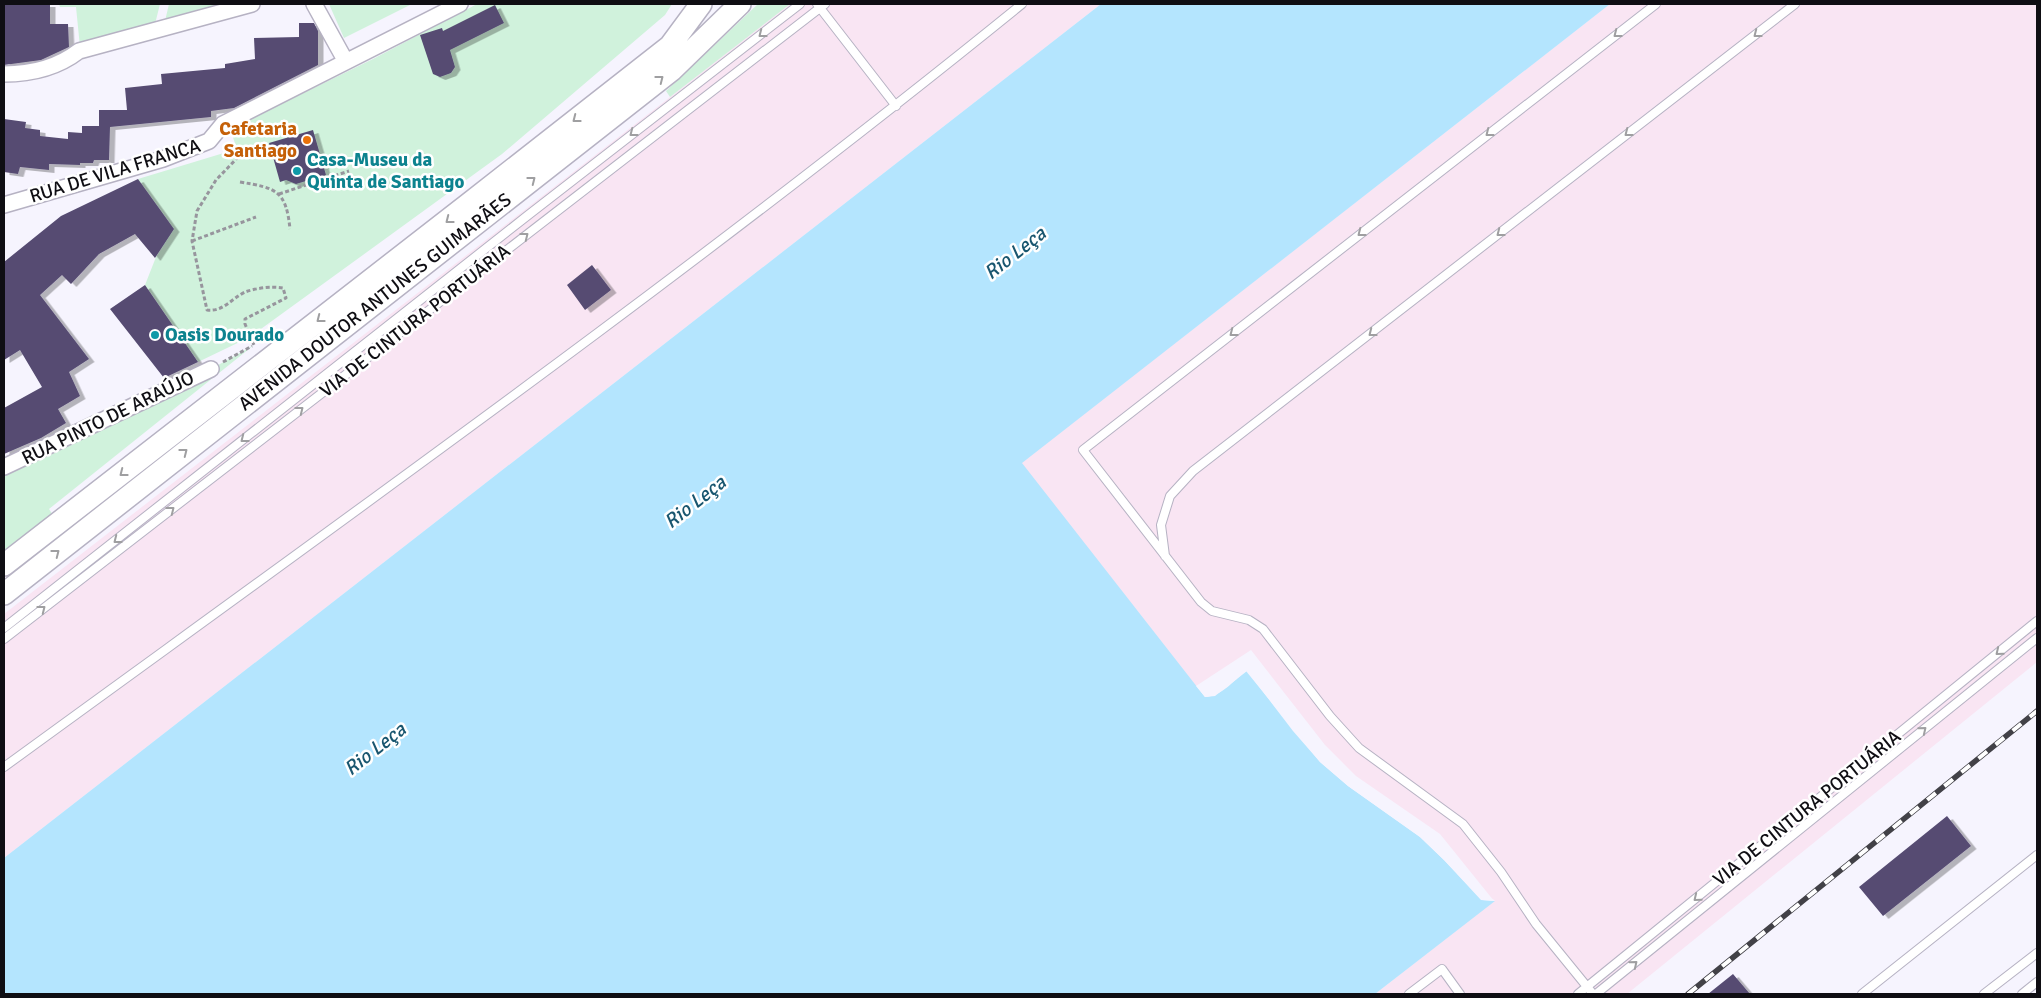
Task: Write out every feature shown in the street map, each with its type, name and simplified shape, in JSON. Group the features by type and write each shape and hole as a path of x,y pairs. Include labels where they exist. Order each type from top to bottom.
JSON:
{"main road":[{"name":"AVENIDA DOUTOR ANTUNES GUIMARÃES","path":"4,565 670,46 701,4"},
{"name":"AVENIDA DOUTOR ANTUNES GUIMARÃES","path":"4,594 672,70 740,4"}],"street":[{"path":"4,74 23,74 41,70 70,59 79,51 252,4"},
{"path":"314,4 345,60"},
{"name":"RUA DE VILA FRANCA","path":"4,205 163,159 209,141 223,124 345,60 460,4"},
{"name":"RUA PINTO DE ARAÚJO","path":"4,468 211,368"}],"lane":[{"name":"VIA DE CINTURA PORTUÁRIA","path":"4,628 800,4"},
{"path":"4,767 557,364 896,106 1022,4"},
{"path":"1595,994 1536,924 1502,872 1463,824 1359,748 1325,710 1263,630 1249,620 1212,611 1200,602 1082,450 1656,4"},
{"path":"1166,556 1161,525 1170,496 1193,472 1795,4"},
{"name":"VIA DE CINTURA PORTUÁRIA","path":"4,639 821,5"},
{"path":"821,5 896,106"},
{"name":"VIA DE CINTURA PORTUÁRIA","path":"1578,994 2037,621"},
{"name":"VIA DE CINTURA PORTUÁRIA","path":"1595,994 2037,638"},
{"path":"1862,994 2037,854"},
{"path":"1984,994 2037,953"},
{"path":"1410,994 1442,969 1460,994"},
{"path":"2022,994 2037,982"}],"path":[{"path":"242,152 216,180 197,211 192,241 207,310 216,311 245,292 273,286 284,288 286,298 245,319 245,324 254,345"},
{"path":"279,194 349,171"},
{"path":"240,182 263,186 279,194 288,213 290,229"},
{"path":"192,241 256,217"}],"shaded area":[{"path":"790,4 1101,4 4,858 4,614"},
{"path":"1610,4 2037,4 2037,662 1627,994 1375,994 1494,901 1440,834 1356,776 1325,745 1251,650 1196,686 1021,463"}],"green space":[{"path":"59,4 160,4 155,24 80,47 76,7 60,7"},
{"path":"169,4 234,4 165,21"},
{"path":"329,4 412,4 344,38"},
{"path":"477,4 672,4 665,15 502,154 250,337 198,362 145,285 156,257 173,228 138,179 237,149 230,129 373,59"},
{"path":"758,4 790,4 670,97 666,91"},
{"path":"254,345 49,509 58,523 4,565 4,467 211,369"}],"water":[{"name":"Rio Leça","path":"1101,4 1610,4 1022,463 1205,697 1222,691 1246,671 1320,762 1348,786 1420,837 1481,900 1495,901 1375,994 4,994 4,858"}],"pier":[{"path":"1245,669 1248,669 1259,681 1295,730 1322,760 1349,784 1421,835 1446,858 1483,898 1495,901 1482,900 1420,837 1348,786 1320,762 1293,731 1247,671 1215,696 1205,697 1196,686 1198,685 1206,694 1214,694"}],"building":[{"path":"4,4 50,4 50,24 68,24 69,47 41,60 4,65"},
{"path":"495,5 504,23 450,50 455,67 451,73 440,77 433,74 420,35 442,28 443,31"},
{"path":"299,23 314,23 318,31 318,65 234,108 211,111 211,117 110,127 109,160 94,160 93,163 80,163 80,165 49,164 49,170 20,167 18,174 4,172 4,119 26,122 25,128 40,130 40,136 68,139 68,132 82,133 82,126 99,126 99,110 127,110 125,88 162,84 161,74 225,68 225,64 255,59 254,38 299,37"},
{"path":"313,130 326,175 296,184 286,180 280,182 269,143"},
{"path":"138,179 174,229 155,258 135,234 99,254 71,284 62,275 40,295 89,359 69,372 80,396 58,409 66,423 41,438 4,454 4,408 42,387 20,350 4,360 4,262 61,216"},
{"path":"592,265 611,290 585,310 567,285"},
{"name":"Oasis Dourado","path":"145,285 198,362 164,378 110,309"},
{"path":"1947,816 1971,846 1883,916 1859,887"},
{"path":"1733,974 1750,994 1708,994"}],"railway":[{"path":"1688,994 2037,711"}],"place":[{"name":"Cafetaria Santiago","path":"307,140"},
{"name":"Casa-Museu da Quinta de Santiago","path":"297,171"},
{"name":"Oasis Dourado","path":"155,335"}]}
